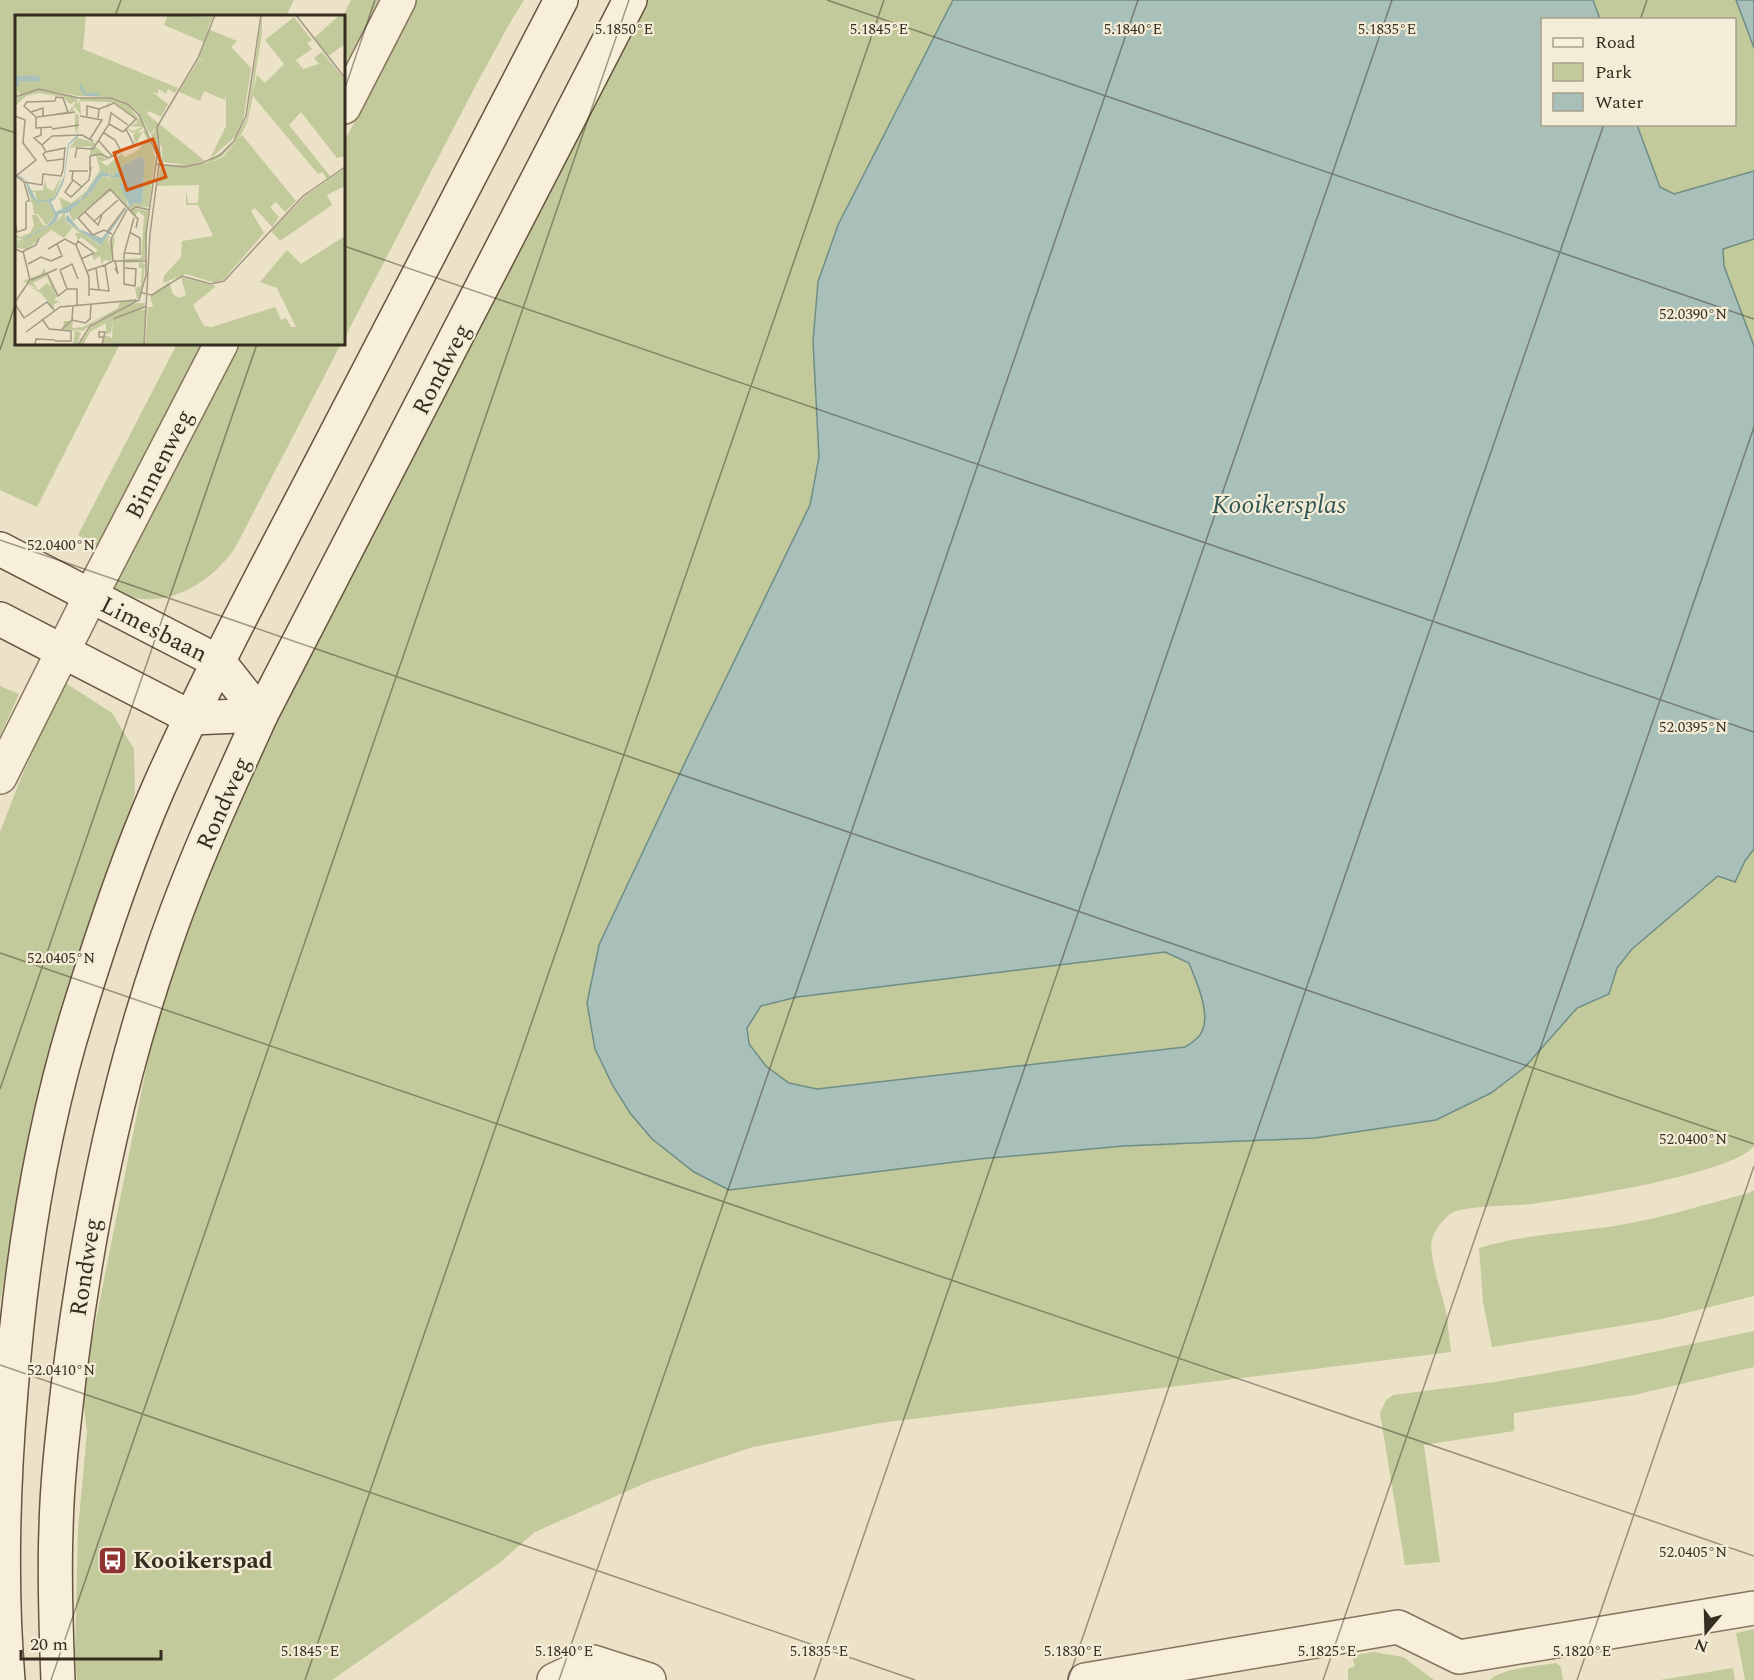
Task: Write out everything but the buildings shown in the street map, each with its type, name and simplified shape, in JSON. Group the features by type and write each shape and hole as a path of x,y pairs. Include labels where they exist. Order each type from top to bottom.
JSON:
{"main road":[{"path":"345,105 399,0"},
{"path":"8,1680 5,1638 4,1484 17,1320 35,1187 71,1037 102,937 158,791 192,718 561,0"},
{"name":"Rondweg","path":"58,1680 56,1530 59,1472 75,1334 94,1210 122,1087 162,952 220,806 261,715 630,0"},
{"name":"Binnenweg","path":"0,777 220,345"},
{"name":"Limesbaan","path":"0,549 219,663 261,715"},
{"path":"0,619 192,718 261,715"},
{"path":"1085,1680 1398,1627 1460,1668 1754,1608"},
{"path":"555,1680 593,1662 649,1680"}],"green space":[{"path":"0,0 294,0 286,15 15,15 15,345 119,345 37,507 0,490"},
{"path":"351,0 379,0 345,66 345,15"},
{"path":"417,0 524,0 477,83 345,337 345,140"},
{"path":"643,0 953,0 838,225 818,282 813,341 819,457 810,505 599,945 595,1049 613,1086 630,1113 729,1190 979,1159 1124,1146 1315,1138 1436,1120 1525,1067 1577,1008 1609,994 1617,968 1632,949 1718,876 1735,882 1745,861 1754,849 1754,1146 1740,1156 1716,1166 1650,1184 1531,1204 1465,1209 1450,1214 1437,1229 1431,1246 1433,1263 1446,1312 1451,1352 880,1423 753,1447 650,1481 535,1532 498,1564 332,1680 77,1680 75,1654 78,1530 87,1432 82,1390 167,964 294,681"},
{"path":"1593,0 1736,0 1754,48 1754,171 1674,194 1660,187 1637,126 1736,126 1736,18 1600,18"},
{"path":"1754,239 1754,346 1724,266 1723,248"},
{"path":"176,345 200,345 97,546 78,535"},
{"path":"239,345 340,345 235,548 227,559 195,586 169,597 141,599 110,589"},
{"path":"64,682 112,713 134,749 135,792 124,840 49,1060 20,1185 0,1303 0,832 21,778"},
{"path":"0,686 19,694 0,736"},
{"path":"1165,952 1189,963 1202,999 1204,1027 1200,1035 1185,1047 817,1089 789,1083 766,1066 749,1044 747,1028 761,1006 797,997"},
{"path":"1754,1190 1754,1296 1662,1319 1492,1347 1483,1302 1479,1248 1531,1237 1636,1222"},
{"path":"1754,1331 1754,1367 1634,1395 1514,1413 1514,1431 1424,1445 1440,1562 1405,1565 1380,1413 1386,1400 1393,1395 1495,1382 1586,1366"},
{"path":"1754,1629 1754,1680 1745,1680 1736,1633"},
{"path":"1373,1652 1403,1657 1434,1680 1348,1680 1348,1669 1355,1666 1352,1656"},
{"path":"1556,1663 1561,1667 1563,1680 1490,1680 1512,1670"},
{"path":"1733,1668 1735,1680 1660,1680"}],"water":[{"name":"Kooikersplas","path":"953,0 1593,0 1600,18 1541,18 1541,126 1637,126 1660,187 1674,194 1754,171 1754,239 1723,249 1724,266 1754,346 1754,849 1745,861 1735,882 1718,876 1632,949 1617,968 1609,994 1577,1008 1525,1067 1491,1093 1436,1120 1315,1138 1124,1146 979,1159 729,1190 694,1172 652,1139 630,1113 613,1086 595,1049 587,1003 599,945 810,505 819,457 813,341 818,282 838,225","holes":["1165,952 1189,963 1204,1009 1204,1027 1200,1035 1185,1047 817,1089 789,1083 766,1066 749,1044 747,1028 761,1006 797,997"]},
{"path":"1736,0 1754,0 1754,48"}],"place":[{"name":"Kooikerspad","path":"112,1560"}]}
